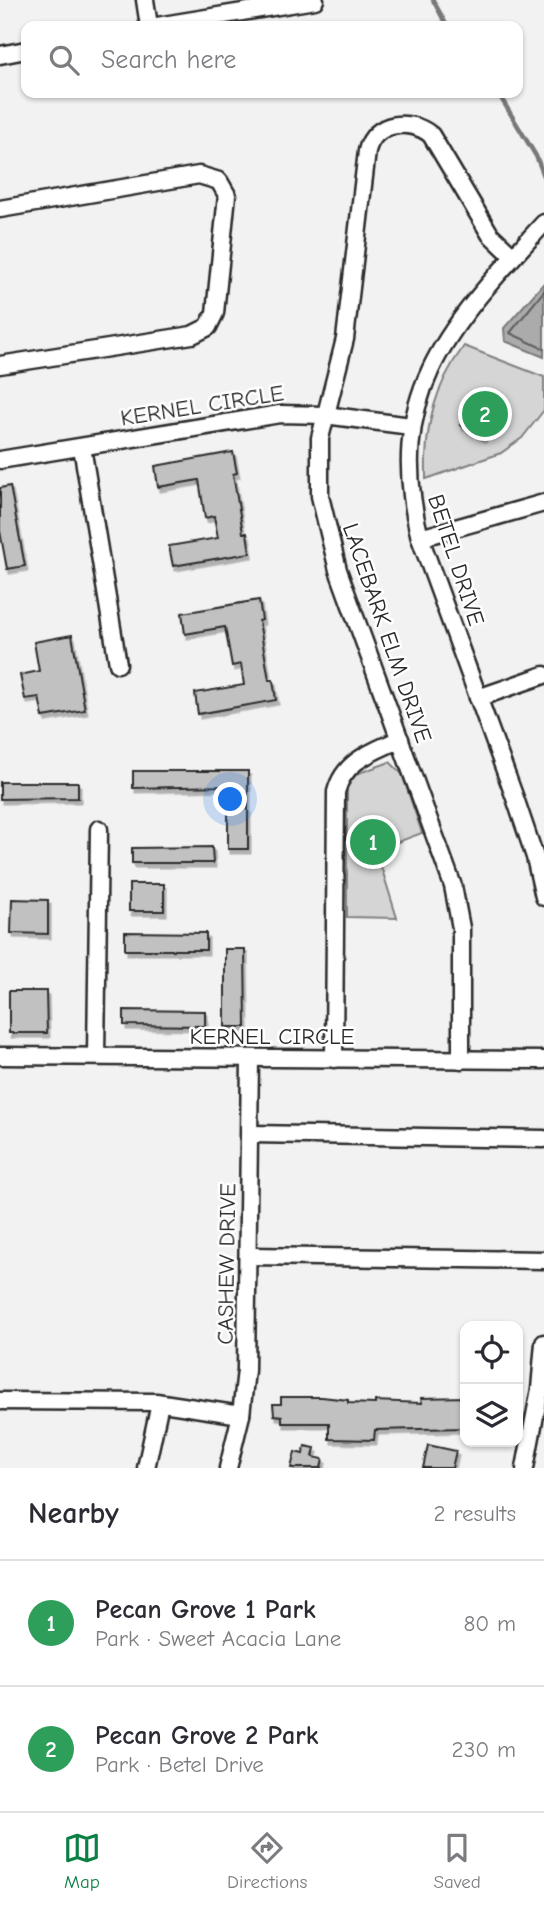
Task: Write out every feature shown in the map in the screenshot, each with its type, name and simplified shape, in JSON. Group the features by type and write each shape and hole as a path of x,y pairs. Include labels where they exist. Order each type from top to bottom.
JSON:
{"street":[{"path":"145,0 148,21"},
{"path":"187,21 315,0"},
{"path":"0,55 21,51"},
{"name":"LACEBARK ELM DRIVE","path":"461,1060 461,928 450,877 326,531 320,496 318,453 345,339 367,150 374,136 382,130 405,123 423,128 431,135 490,234 513,256"},
{"path":"0,209 199,174 219,181 227,195 215,313 208,327 192,335 0,365"},
{"name":"BETEL DRIVE","path":"544,223 513,256 443,343 427,372 411,426 410,488 420,538 531,845 544,897"},
{"name":"KERNEL CIRCLE","path":"0,460 249,417 295,413 411,426"},
{"path":"82,447 118,664"},
{"path":"420,538 544,503"},
{"path":"478,698 544,676"},
{"path":"334,1059 337,792 341,776 357,760 400,739"},
{"path":"96,1056 99,829"},
{"name":"KERNEL CIRCLE","path":"0,1056 544,1059"},
{"name":"CASHEW DRIVE","path":"228,1468 241,1415 247,1350 250,1059"},
{"path":"251,1134 544,1139"},
{"path":"249,1255 544,1260"},
{"path":"525,1468 537,1410 544,1343"},
{"path":"0,1401 160,1403 241,1415"},
{"path":"146,1468 160,1403"}],"shaded area":[{"path":"464,346 544,377 544,410 522,438 501,453 426,479 427,443 433,409 445,377"},
{"path":"390,762 402,774 422,833 376,850 397,918 347,917 347,786 356,774"}],"water":[{"path":"544,283 544,357 505,341 504,328"}],"building":[{"path":"473,401 497,414 483,438 460,425"},
{"path":"233,452 237,473 233,474 243,533 247,533 250,553 173,566 169,546 218,538 214,516 205,518 199,480 158,487 155,466"},
{"path":"10,486 25,566 7,569 0,531 0,488"},
{"path":"259,600 262,620 259,621 269,680 273,680 276,700 198,714 195,693 244,685 241,664 232,666 225,627 185,634 182,613"},
{"path":"72,635 85,710 43,717 39,697 25,699 20,675 39,671 34,642"},
{"path":"133,771 248,771 248,849 228,849 228,786 133,788"},
{"path":"0,782 78,782 78,798 0,799"},
{"path":"212,847 213,863 132,863 132,848"},
{"path":"129,884 164,884 164,911 129,911"},
{"path":"12,899 48,900 48,934 11,933"},
{"path":"125,932 206,933 206,950 125,950"},
{"path":"225,949 245,949 246,1027 225,1027"},
{"path":"9,991 46,991 47,1033 9,1033"},
{"path":"124,1010 205,1011 205,1026 124,1025"},
{"path":"281,1397 322,1397 348,1400 348,1403 375,1404 375,1401 422,1403 421,1398 460,1397 460,1428 375,1430 374,1440 329,1439 329,1423 282,1423 282,1416 274,1415 273,1404 281,1404"},
{"path":"428,1445 456,1451 452,1468 423,1468"},
{"path":"305,1446 315,1448 313,1457 323,1459 321,1468 291,1468 295,1452 303,1454"}],"waterway":[{"path":"433,0 444,21"},
{"path":"501,98 536,156 544,176"}],"place":[{"name":"Pecan Grove 2 Park","path":"485,414"},
{"name":"Pecan Grove 1 Park","path":"373,842"}]}
